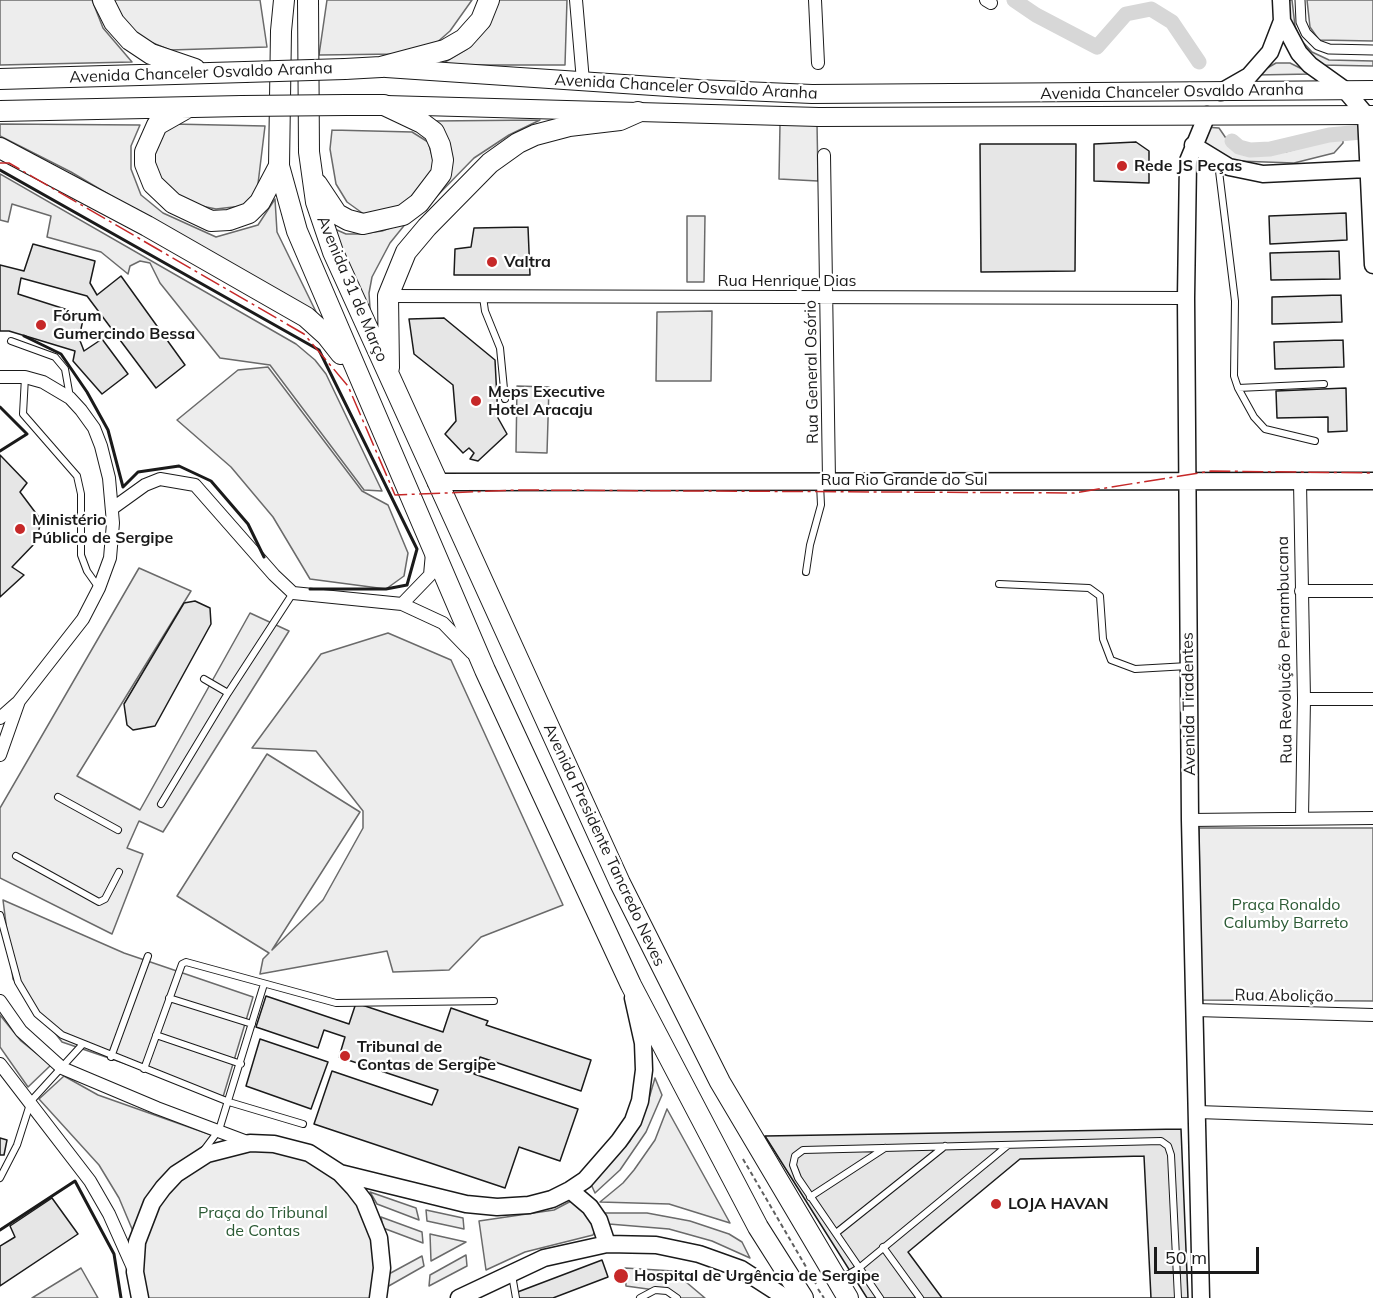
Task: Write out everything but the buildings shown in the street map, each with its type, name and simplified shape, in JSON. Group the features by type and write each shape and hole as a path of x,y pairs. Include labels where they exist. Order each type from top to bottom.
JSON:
{"main road":[{"path":"103,0 114,22 130,40 151,54 212,73"},
{"path":"273,0 281,31"},
{"path":"281,31 284,0"},
{"name":"Avenida 31 de Março","path":"308,0 311,174 327,235 389,377"},
{"path":"308,21 318,0"},
{"path":"381,67 445,50 464,39 481,20 489,0"},
{"name":"Avenida 31 de Março","path":"281,31 279,166 297,231 356,372"},
{"name":"Avenida Chanceler Osvaldo Aranha","path":"0,79 381,67 812,94 1373,90"},
{"path":"311,174 337,214 348,220 363,224 382,221 403,215 419,203 441,174 440,145 434,132 422,123 384,105"},
{"name":"Avenida Chanceler Osvaldo Aranha","path":"0,111 384,105 819,117 1207,115 1368,118"},
{"path":"187,108 157,125 147,143 145,152 144,164 153,184 173,203 211,221 229,220 249,213 260,202 279,166"},
{"path":"389,377 388,296 406,252 427,227 504,152 535,135 569,126 620,120 638,112"},
{"path":"0,148 147,226 306,317 326,335 356,372"},
{"name":"Avenida Presidente Tancredo Neves","path":"356,372 485,670 631,985 758,1227 802,1298"},
{"name":"Avenida Presidente Tancredo Neves","path":"389,377 625,894 720,1082 843,1290"}],"street":[{"path":"576,0 583,81"},
{"path":"815,0 818,63"},
{"path":"1221,92 1241,82 1262,64 1276,41 1282,21 1281,0"},
{"path":"1300,0 1301,22 1306,33 1318,45 1329,49 1373,50"},
{"path":"1282,21 1299,53 1310,65 1345,90 1368,118 1367,142 1373,265"},
{"name":"Avenida Tiradentes","path":"1201,1298 1190,820 1186,298 1187,172 1193,145 1207,115"},
{"path":"1193,145 1218,162 1263,174 1369,177"},
{"name":"Rua General Osório","path":"824,155 828,298 825,480"},
{"name":"Rua Henrique Dias","path":"388,296 1186,298"},
{"path":"0,377 25,377 43,382 70,398 94,428 101,446 113,508 110,558 99,588 76,628 19,701 0,718"},
{"path":"113,508 145,484 160,479 195,485 274,575 293,593 402,604 443,623 485,670"},
{"name":"Rua Rio Grande do Sul","path":"436,482 1373,481"},
{"name":"Rua Revolução Pernambucana","path":"1300,482 1304,699 1302,818"},
{"path":"402,604 430,575 433,546"},
{"path":"1302,591 1373,591"},
{"path":"1304,699 1373,699"},
{"path":"0,755 19,701"},
{"path":"1190,820 1373,818"},
{"path":"339,1173 466,1204 487,1206 529,1205 552,1199 570,1190 585,1179 619,1142 633,1121 640,1101 644,1070 643,1043 631,985"},
{"path":"0,1001 21,1031 62,1068 157,1108 250,1143"},
{"name":"Rua Abolição","path":"1195,1010 1373,1015"},
{"path":"0,1064 31,1101 109,1214 135,1272 140,1298"},
{"path":"1198,1112 1373,1118"},
{"path":"135,1272 137,1242 152,1203 176,1174 221,1149 250,1143 292,1147 309,1153 339,1173 364,1201 379,1238 382,1269 378,1298"},
{"path":"570,1190 590,1206 599,1220 607,1244"},
{"path":"459,1298 544,1258 607,1244 656,1245 699,1254 741,1269 786,1298"}],"lane":[{"path":"1218,162 1234,290 1234,376 1238,388 1254,417 1265,429 1315,441"},
{"path":"483,296 485,311 500,348 505,399"},
{"path":"11,341 55,357 65,369 70,398"},
{"path":"25,377 23,414 77,476 81,494 81,555 87,571 99,588"},
{"path":"1238,388 1324,384"},
{"path":"806,573 825,480"},
{"path":"999,584 1089,588 1100,596 1102,639 1111,660 1135,669 1188,666"},
{"path":"161,804 228,693 293,593"},
{"path":"204,679 228,693"},
{"path":"58,797 118,830"},
{"path":"16,856 32,867 101,902 105,899 119,872"},
{"path":"0,915 14,973 28,1001 48,1025 82,1045 229,1102 303,1124"},
{"path":"111,1056 148,956"},
{"path":"144,1069 182,964 186,962 336,1003 494,1001"},
{"path":"194,1162 219,1130 264,984"},
{"path":"169,998 252,1024"},
{"path":"156,1035 241,1064"},
{"path":"0,1178 17,1145 31,1101 82,1045"},
{"path":"880,1298 810,1197 793,1165 795,1156 803,1150 1161,1141 1168,1146 1171,1155 1178,1298"},
{"path":"836,1233 945,1146"},
{"path":"843,1290 859,1268 1006,1146"},
{"path":"810,1197 885,1148"},
{"path":"883,1247 920,1298"},
{"path":"512,1272 516,1298"},
{"path":"640,1298 655,1290 667,1291 677,1298"}],"shaded area":[{"path":"0,0 92,0 103,28 132,62 0,65"},
{"path":"109,0 260,0 267,47 170,50 138,37 119,18"},
{"path":"327,0 472,0 450,31 434,45 397,54 319,55"},
{"path":"496,0 567,0 565,65 440,65 467,49 489,26"},
{"path":"1285,0 1292,0 1295,26 1300,39 1312,52 1329,60 1373,61 1373,66 1320,65 1296,44"},
{"path":"1307,0 1373,0 1373,41 1319,40 1310,27"},
{"path":"1276,63 1290,63 1312,74 1255,75"},
{"path":"540,120 509,135 474,158 434,199 433,121"},
{"path":"817,123 818,181 779,179 780,124"},
{"path":"0,124 140,125 131,146 131,169 141,195 163,213 216,237 258,225 275,199 277,232 320,320 71,172 0,136"},
{"path":"172,124 265,126 257,192 242,206 216,209 187,203 159,185 151,145"},
{"path":"1205,127 1219,128 1232,147 1244,155 1285,152 1343,137 1343,143 1334,153 1294,163 1237,161 1203,154"},
{"path":"332,130 412,132 428,142 437,172 418,202 365,215 347,202 336,184 330,149"},
{"path":"0,174 296,344 315,360 326,374 382,491 364,490 270,365 220,358 160,283 150,263 140,261 130,266 128,274 101,252 47,237 51,216 12,204 8,222 0,220"},
{"path":"687,216 705,216 704,282 687,282"},
{"path":"407,222 390,243 372,277 369,293 371,323 328,226 346,234 360,234 382,231"},
{"path":"712,311 711,381 656,381 657,312"},
{"path":"268,367 362,491 388,505 408,553 404,576 386,589 310,579 273,517 231,467 177,420 238,370"},
{"path":"517,386 549,387 547,453 516,452"},
{"path":"139,568 191,591 77,776 140,810 250,613 289,631 163,832 139,821 127,848 143,854 112,934 0,878 0,808"},
{"path":"388,633 451,660 563,905 481,937 449,970 393,972 387,951 260,974 263,959 269,953 177,896 267,754 360,812 272,950 323,900 363,828 363,811 316,751 252,748 321,654"},
{"name":"Praça Ronaldo Calumby Barreto","path":"1199,828 1373,828 1373,1001 1201,1000"},
{"path":"3,900 124,953 253,997 223,1097 62,1042 13,979"},
{"path":"0,1015 21,1041 51,1065 28,1087 0,1047"},
{"path":"64,1076 98,1095 217,1137 153,1188 135,1236 119,1198 99,1165 39,1099"},
{"path":"655,1078 662,1095 646,1132 620,1170 595,1193 590,1182 601,1174 630,1141 645,1112"},
{"path":"667,1109 730,1223 669,1204 600,1202 623,1183 634,1170 655,1140"},
{"name":"Praça do Tribunal de Contas","path":"274,1144 340,1173 379,1238 378,1298 139,1298 136,1257 152,1203 207,1154"},
{"path":"370,1192 416,1208 419,1220 377,1204"},
{"path":"573,1200 583,1205 596,1228 593,1235 525,1252 486,1270 479,1221 554,1210"},
{"path":"426,1210 463,1218 464,1229 427,1221"},
{"path":"604,1213 647,1213 690,1221 729,1234 742,1242 750,1258 712,1241 669,1229 609,1224"},
{"path":"381,1217 422,1232 423,1243 383,1228"},
{"path":"430,1234 466,1242 431,1261"},
{"path":"466,1255 467,1266 429,1286 430,1275"},
{"path":"422,1256 424,1266 387,1287 387,1275"},
{"path":"81,1268 98,1298 32,1298"},
{"path":"625,1268 673,1271 705,1298 672,1298 662,1291 626,1286"}],"waterway":[{"path":"1014,0 1036,15 1097,47 1126,14 1151,9 1172,22 1199,62"},
{"path":"1232,141 1239,147 1250,150 1270,149 1329,135 1373,131"}],"wall":[{"path":"0,170 319,350 417,549 407,585 386,589 310,589"},
{"path":"24,336 61,354 87,392 108,430 123,487 138,472 179,466 211,481 248,524 264,557"},
{"path":"0,407 27,434 0,451"},
{"path":"0,1230 75,1181 114,1254 121,1298"}],"power":[{"path":"0,163 9,163 304,334 348,386 395,495 519,490 1074,493 1211,471 1373,473"}],"place":[{"name":"Rede JS Peças","path":"1122,166"},
{"name":"Valtra","path":"492,262"},
{"name":"Fórum Gumercindo Bessa","path":"41,325"},
{"name":"Meps Executive Hotel Aracaju","path":"476,401"},
{"name":"Ministério Público de Sergipe","path":"20,529"},
{"name":"Tribunal de Contas de Sergipe","path":"345,1056"},
{"name":"LOJA HAVAN","path":"996,1204"},
{"name":"Hospital de Urgência de Sergipe","path":"621,1276"}]}
